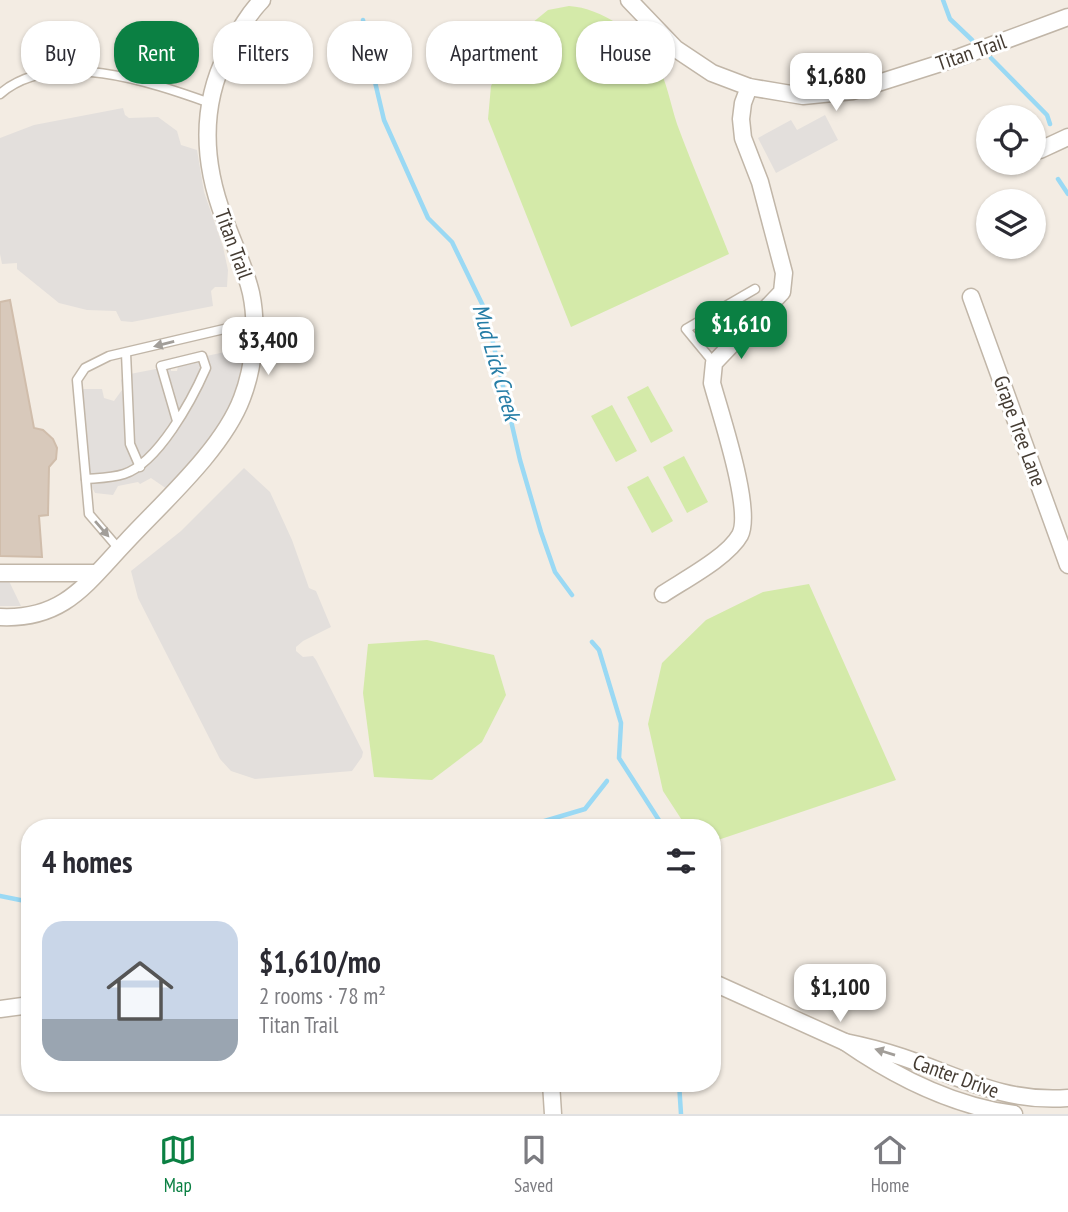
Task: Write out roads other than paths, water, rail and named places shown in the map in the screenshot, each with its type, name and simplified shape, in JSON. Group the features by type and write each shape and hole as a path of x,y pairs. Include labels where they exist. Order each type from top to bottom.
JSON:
{"street":[{"name":"Titan Trail","path":"0,617 34,616 68,601 191,471 231,422 242,399 250,375 254,322 251,293 215,194 210,172 207,144 209,103 219,72 238,33 262,0"},
{"name":"Titan Trail","path":"629,0 686,56 712,73 749,87 803,96 853,92 1068,18"},
{"path":"663,594 718,558 740,536 744,521 743,499 712,383 714,363 782,292 784,273 760,182 743,138 741,119 749,87"},
{"path":"1046,147 1068,137"},
{"name":"Grape Tree Lane","path":"971,296 1068,565"},
{"path":"0,573 96,573"},
{"name":"Canter Drive","path":"721,986 845,1042 962,1108 1014,1114"},
{"path":"0,1009 21,1006"},
{"name":"Canter Drive","path":"845,1042 905,1058 974,1086 1024,1098 1068,1098"},
{"path":"962,1108 974,1086"},
{"path":"552,1092 553,1114"}],"lane":[{"path":"0,94 19,81 38,74 77,69 141,82 209,103"},
{"path":"714,363 686,329 755,289"},
{"path":"119,549 89,514 77,380 85,368 109,356 254,322"},
{"path":"126,353 131,444 139,467"},
{"path":"86,479 122,475 139,467 177,421 195,393 206,368 202,356 161,366 177,421"}],"waterway":[{"path":"943,0 950,19 972,40"},
{"name":"Mud Lick Creek","path":"363,20 384,120 428,218 452,242 486,312 520,460 541,532 555,572 572,595"},
{"path":"991,58 1047,115 1050,124"},
{"path":"1058,179 1068,194"},
{"name":"Mud Lick Creek","path":"592,642 599,650 621,723 619,758 658,819"},
{"path":"551,819 585,809 607,781"},
{"path":"0,896 21,900"},
{"name":"Mud Lick Creek","path":"680,1092 681,1114"}]}
